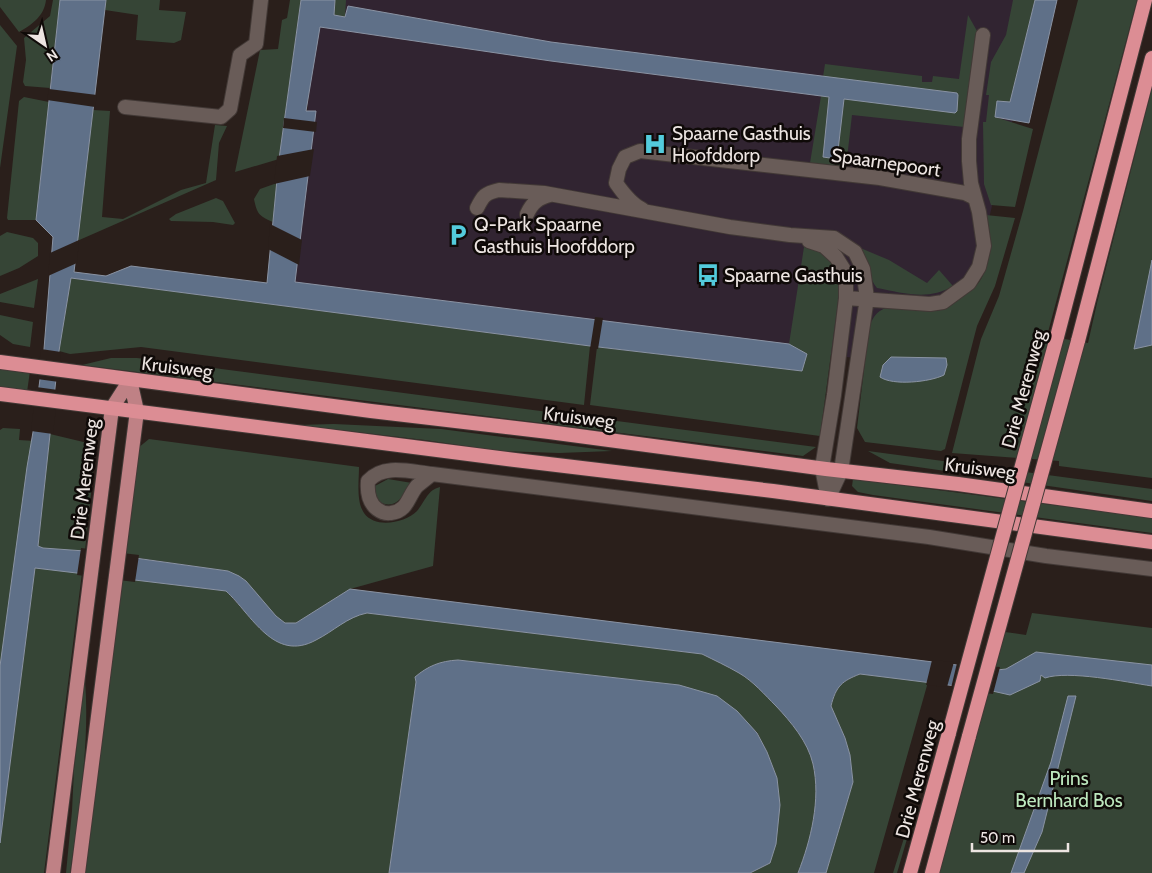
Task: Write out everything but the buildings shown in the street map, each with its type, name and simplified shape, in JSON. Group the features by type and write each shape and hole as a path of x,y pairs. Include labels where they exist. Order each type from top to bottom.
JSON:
{"highway":[{"name":"Drie Merenweg","path":"910,873 1057,337 1145,0"},
{"name":"Drie Merenweg","path":"932,873 1078,342 1152,58"},
{"name":"Kruisweg","path":"0,362 1152,510"},
{"path":"0,394 828,498 1152,542"}],"main road":[{"name":"Drie Merenweg","path":"53,873 112,408 130,380"},
{"path":"78,873 137,411 130,380"}],"street":[{"path":"126,107 221,117 230,109 240,55 256,44 261,0"},
{"name":"Spaarnepoort","path":"846,298 930,304 943,302 970,283 979,267 984,246 979,212 971,183 969,139 983,34"},
{"name":"Spaarnepoort","path":"650,212 637,206 624,194 616,183 619,169 625,157 640,151 880,178 965,193 975,198"},
{"name":"Spaarnepoort","path":"476,208 483,196 499,190 550,195 730,227 790,235 834,238 855,252 862,269 866,298 841,471 828,498"},
{"path":"527,214 534,202 550,195"},
{"name":"Spaarnepoort","path":"790,235 824,246 836,257 846,273 846,298 834,395 822,468 828,498"},
{"path":"432,474 416,487 406,506 397,512 380,512 373,506 369,498 368,481 374,473 388,470 432,474 929,537 1046,556 1152,569"}],"shaded area":[{"name":"Spaarne Gasthuis Hoofddorp","path":"318,0 1041,0 953,370 290,289"}],"green space":[{"path":"0,0 46,0 43,11 37,19 19,32 0,7"},
{"path":"53,0 60,0 50,88 25,86 23,82 26,60 24,38 50,16"},
{"path":"106,0 160,0 159,10 186,12 181,40 174,43 136,40 138,15 105,10"},
{"path":"290,0 301,0 279,159 235,172 260,50 278,49 282,20 287,18"},
{"path":"335,0 346,0 345,17 334,15"},
{"path":"1013,0 1035,0 1010,102 995,117 1033,129 1015,207 991,205 984,184 983,122 986,122 989,95 986,95 991,62 1006,35"},
{"path":"1078,0 1137,0 1047,336 1088,343 1152,88 1152,478 1059,466 1059,461 952,453 981,339 999,296 1023,211"},
{"path":"968,15 977,31 964,127 852,115 846,167 810,163 821,96 829,97 823,157 837,159 844,99 957,93 823,77 825,64 922,76 922,82 932,82 933,76 959,79"},
{"path":"0,25 17,46 0,168"},
{"path":"24,97 49,102 36,220 8,220 19,101"},
{"path":"93,110 110,111 102,217 123,219 181,190 206,183 215,125 227,126 219,143 216,180 77,241"},
{"path":"277,183 273,222 259,214 254,199 260,189"},
{"path":"216,198 223,201 235,223 233,225 213,222 171,221 169,219 176,214"},
{"path":"986,215 1015,218 995,286 977,326 945,449 941,451 865,442 857,428 869,328 874,317 880,311 896,307 925,311 941,310 974,288 981,279 986,265 988,239"},
{"path":"7,232 33,238 38,243 38,256 19,268 0,276 0,236"},
{"path":"804,247 818,250 830,259 836,270 839,288 820,436 590,405 597,347 802,371 806,354 789,344"},
{"path":"858,247 889,260 927,283 939,270 953,286 944,291 925,295 906,294 877,288"},
{"path":"71,278 590,346 584,405 141,347 70,354 59,351"},
{"path":"38,279 34,308 0,302 0,294"},
{"path":"0,315 33,322 30,347 13,344 0,335"},
{"path":"111,358 137,358 816,447 803,456 82,365"},
{"path":"0,368 30,371 27,392 0,389"},
{"path":"334,424 441,429 612,451 559,453 499,451 297,425"},
{"path":"3,428 20,429 19,440 35,441 0,711 0,430"},
{"path":"50,434 96,445 85,551 38,546"},
{"path":"149,439 359,467 358,491 361,508 369,518 382,523 398,521 412,515 432,491 440,487 433,566 350,589 296,623 285,623 276,616 246,582 228,571 124,556 138,448"},
{"path":"868,451 1152,489 1152,501 890,463"},
{"path":"388,479 412,483 396,503 382,503 376,496 375,486"},
{"path":"853,479 1152,518 1152,533 873,495 858,492 852,486"},
{"path":"35,568 82,573 44,873 0,873 0,843"},
{"path":"121,578 226,591 262,631 350,618 367,613 702,654 739,673 754,684 787,719 798,733 811,756 815,777 815,805 811,833 798,873 750,873 770,863 777,778 757,732 679,685 458,660 435,665 415,677 416,682 389,873 84,873"},
{"name":"Prins Bernhard Bos","path":"1032,613 1152,628 1152,873 936,873 988,690 1009,694 1017,664 1006,669 994,670 1005,632 1026,635"},
{"path":"860,674 928,682 874,873 826,873 853,782 850,755 831,706 835,694 844,682"},
{"path":"85,679 86,728 83,776 70,873 66,873 74,769"},
{"path":"909,822 909,832 897,873 893,873"}],"water":[{"path":"60,0 106,0 74,272 106,276 131,266 267,283 279,159 301,0 335,0 334,15 345,17 348,6 551,42 957,93 958,95 957,111 955,113 844,99 837,159 823,157 829,97 551,61 320,27 306,111 316,111 295,282 789,344 807,354 802,371 590,346 71,278 59,351 38,546 228,571 246,581 276,616 285,623 296,623 350,589 997,670 1006,669 1036,652 1152,665 1152,686 1082,676 1068,675 1045,678 1041,675 1040,681 1010,695 988,690 860,674 849,679 838,689 831,706 850,755 853,782 826,873 798,873 811,833 815,805 815,777 811,756 798,733 787,719 754,684 739,673 702,654 367,613 347,621 316,640 301,645 288,645 276,641 265,633 226,591 35,568 0,843 0,666 44,349 53,237 36,220"},
{"path":"1035,0 1057,0 1029,123 995,117 997,101 1010,102"},
{"path":"1152,260 1152,345 1134,349"},
{"path":"891,357 946,358 947,365 944,375 938,377 912,382 886,380 880,377 883,365"},
{"path":"458,660 679,685 717,696 737,711 757,733 777,778 780,805 776,844 770,863 750,873 389,873 416,682 415,677 435,665"},
{"path":"1068,696 1076,696 1042,832 1024,873 1011,873 1051,762"}],"pier":[{"path":"49,89 97,95 95,107 47,100"},
{"path":"284,118 317,122 316,132 283,128"},
{"path":"314,149 310,176 274,184 277,156"},
{"path":"270,224 302,240 299,265 268,249"},
{"path":"79,240 77,263 48,276 50,253"},
{"path":"595,317 603,318 598,349 590,349"},
{"path":"41,349 61,352 59,382 37,379"},
{"path":"36,387 58,390 53,434 31,431"},
{"path":"81,548 139,555 135,582 77,575"},
{"path":"932,660 954,662 947,687 926,685"},
{"path":"957,663 1000,667 993,694 951,688"}],"place":[{"name":"Spaarne Gasthuis Hoofddorp","path":"655,144"},
{"name":"Q-Park Spaarne Gasthuis Hoofddorp","path":"458,235"},
{"name":"Spaarne Gasthuis","path":"708,275"}]}
